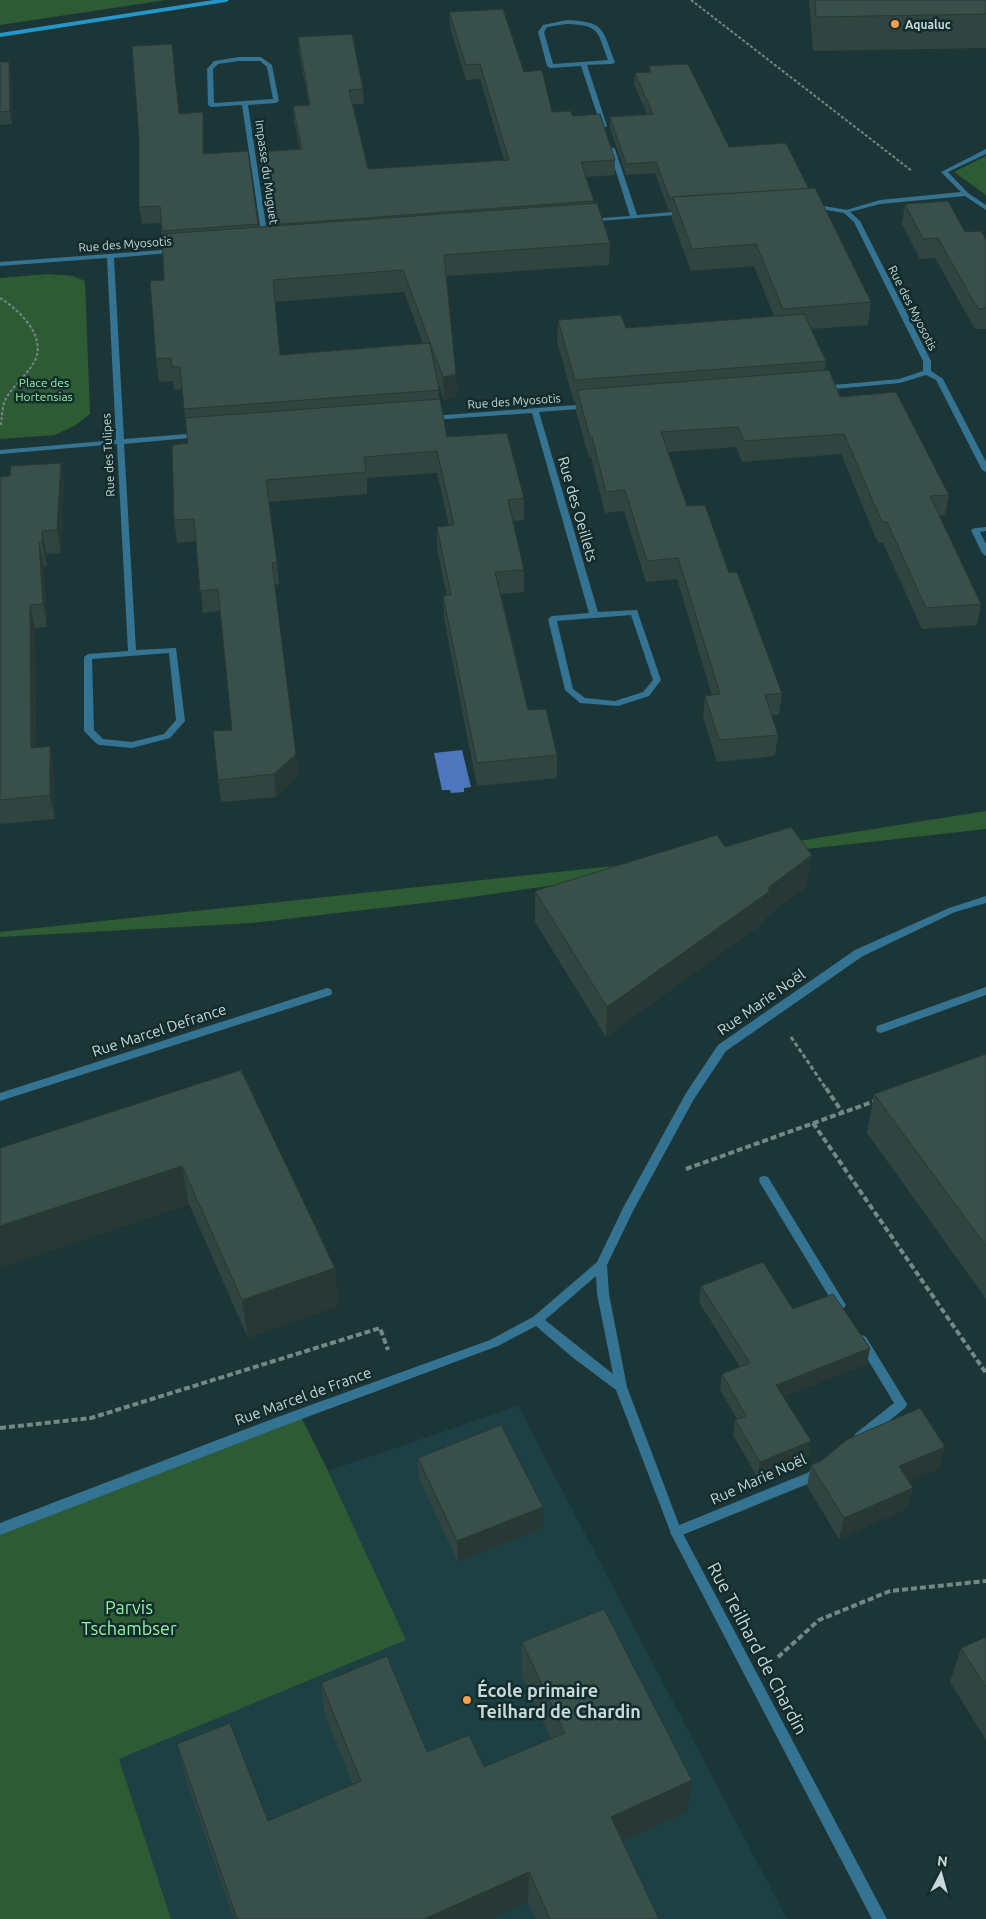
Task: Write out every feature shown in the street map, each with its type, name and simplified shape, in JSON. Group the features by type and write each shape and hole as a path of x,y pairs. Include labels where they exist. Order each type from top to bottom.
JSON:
{"street":[{"path":"0,35 226,0"},
{"path":"567,22 588,23 599,30 612,62 583,64 550,66 541,32 545,26 567,22"},
{"name":"Impasse du Muguet","path":"261,59 270,66 276,101 245,103 211,105 210,69 216,62 261,59"},
{"path":"583,64 607,136"},
{"name":"Impasse du Muguet","path":"245,103 266,245"},
{"path":"610,145 634,217"},
{"path":"986,151 944,172 966,194 986,208"},
{"path":"805,206 822,206 846,211 880,202 966,194"},
{"name":"Rue des Myosotis","path":"816,388 900,381 927,372 927,361 921,347 857,221 846,211"},
{"path":"582,222 692,213"},
{"path":"257,245 276,244"},
{"name":"Rue des Myosotis","path":"0,264 188,250"},
{"name":"Rue des Tulipes","path":"110,256 132,652"},
{"path":"927,372 939,379 986,470"},
{"name":"Rue des Myosotis","path":"427,418 594,406"},
{"name":"Rue des Oeillets","path":"536,410 594,615"},
{"path":"0,452 209,434"},
{"path":"986,529 976,530 986,552"},
{"path":"634,612 657,680 646,694 614,704 583,701 569,690 552,619 594,615 634,612"},
{"path":"173,650 181,721 167,736 132,746 100,742 89,731 88,657 132,652 173,650"},
{"name":"Rue Marie Noël","path":"601,1265 628,1209 690,1096 722,1048 859,953 952,910 986,899"},
{"path":"881,1029 986,991"},
{"name":"Rue Marcel Defrance","path":"0,1096 327,992"},
{"path":"764,1180 845,1313"},
{"name":"Rue Marcel de France","path":"0,1528 494,1343 537,1320 601,1265"},
{"name":"Rue Teilhard de Chardin","path":"601,1265 603,1294 621,1387 676,1532 880,1919"},
{"path":"537,1320 621,1387"},
{"path":"848,1447 901,1404 855,1329"},
{"name":"Rue Marie Noël","path":"676,1532 810,1477 826,1465"}],"path":[{"path":"691,0 944,196"},
{"path":"0,298 13,305 37,335 38,356 26,376 5,400 1,425"},
{"path":"790,1036 842,1112"},
{"path":"683,1170 878,1100"},
{"path":"813,1123 986,1373"},
{"path":"0,1428 91,1418 380,1328 400,1378"},
{"path":"754,1680 819,1620 890,1591 986,1581"}],"shaded area":[{"name":"École primaire Teilhard de Chardin","path":"518,1406 787,1919 171,1919 119,1759 406,1640 328,1471"}],"green space":[{"path":"0,0 166,0 0,25"},
{"path":"986,156 986,195 954,172"},
{"name":"Place des Hortensias","path":"48,274 73,276 85,281 90,414 76,425 55,435 0,439 0,278"},
{"path":"986,811 986,829 780,852 458,899 252,923 0,937 0,932 697,857"},
{"name":"Parvis Tschambser","path":"300,1415 406,1640 119,1759 171,1919 0,1919 0,1530"}],"water":[{"path":"462,750 471,787 464,788 464,792 451,793 450,790 442,790 434,753"}],"building":[{"path":"815,0 986,0 986,14 816,17"},
{"path":"503,9 524,72 542,70 552,112 570,111 573,116 600,114 615,160 581,162 594,201 269,225 258,152 302,149 293,106 310,105 298,37 352,34 363,89 349,90 368,169 509,160 480,64 466,65 449,12"},
{"path":"172,44 179,114 203,112 203,154 248,151 258,224 162,231 160,206 139,207 139,139 132,46"},
{"path":"0,62 9,62 10,111 0,112"},
{"path":"688,64 729,147 786,143 809,189 673,197 673,199 670,199 656,162 626,164 610,117 653,114 635,73 651,72 649,66"},
{"path":"815,188 871,302 783,309 756,244 692,249 673,197"},
{"path":"948,201 965,232 981,231 986,240 986,308 978,309 938,238 923,239 905,204"},
{"path":"597,203 610,243 444,255 456,374 443,377 430,343 439,390 184,409 180,367 172,367 171,358 156,359 150,281 164,280 162,234","holes":["403,270 430,343 280,355 273,280"]},
{"path":"804,314 826,361 575,380 558,320 621,315 626,328"},
{"path":"829,370 840,397 896,392 949,495 930,496 981,604 926,608 887,522 882,522 844,434 744,441 738,427 661,432 687,506 705,505 729,573 737,572 782,693 765,695 778,735 719,740 705,696 720,694 678,558 647,561 625,490 606,492 592,437 590,437 577,390"},
{"path":"440,399 447,437 507,433 524,498 508,500 524,570 495,572 528,710 546,709 557,755 477,763 443,596 451,595 437,527 454,525 437,451 364,457 366,472 266,480 277,562 272,563 296,754 274,774 218,780 213,731 232,730 218,589 200,591 194,519 174,520 172,445 188,443 185,418"},
{"path":"61,463 57,530 42,531 42,542 39,543 43,604 30,605 31,748 50,746 50,795 0,800 0,477 10,476 11,466"},
{"path":"791,827 812,855 768,888 770,891 607,1007 535,891 717,835 725,847"},
{"path":"986,1054 986,1246 874,1094"},
{"path":"241,1070 335,1268 242,1300 182,1166 0,1226 0,1148"},
{"path":"763,1262 793,1309 833,1294 870,1348 776,1385 811,1441 760,1462 735,1420 746,1416 722,1374 750,1363 701,1286"},
{"path":"920,1408 945,1447 899,1466 913,1488 844,1518 811,1465 821,1461 848,1439"},
{"path":"501,1425 543,1507 457,1541 418,1458"},
{"path":"604,1609 692,1780 611,1817 659,1919 550,1919 529,1872 424,1919 237,1919 177,1744 230,1723 268,1821 361,1781 321,1683 387,1656 427,1752 469,1735 484,1767 565,1733 522,1642"},
{"path":"986,1637 986,1687 961,1648"}],"place":[{"name":"Aqualuc","path":"895,24"},
{"name":"École primaire Teilhard de Chardin","path":"467,1700"}]}
